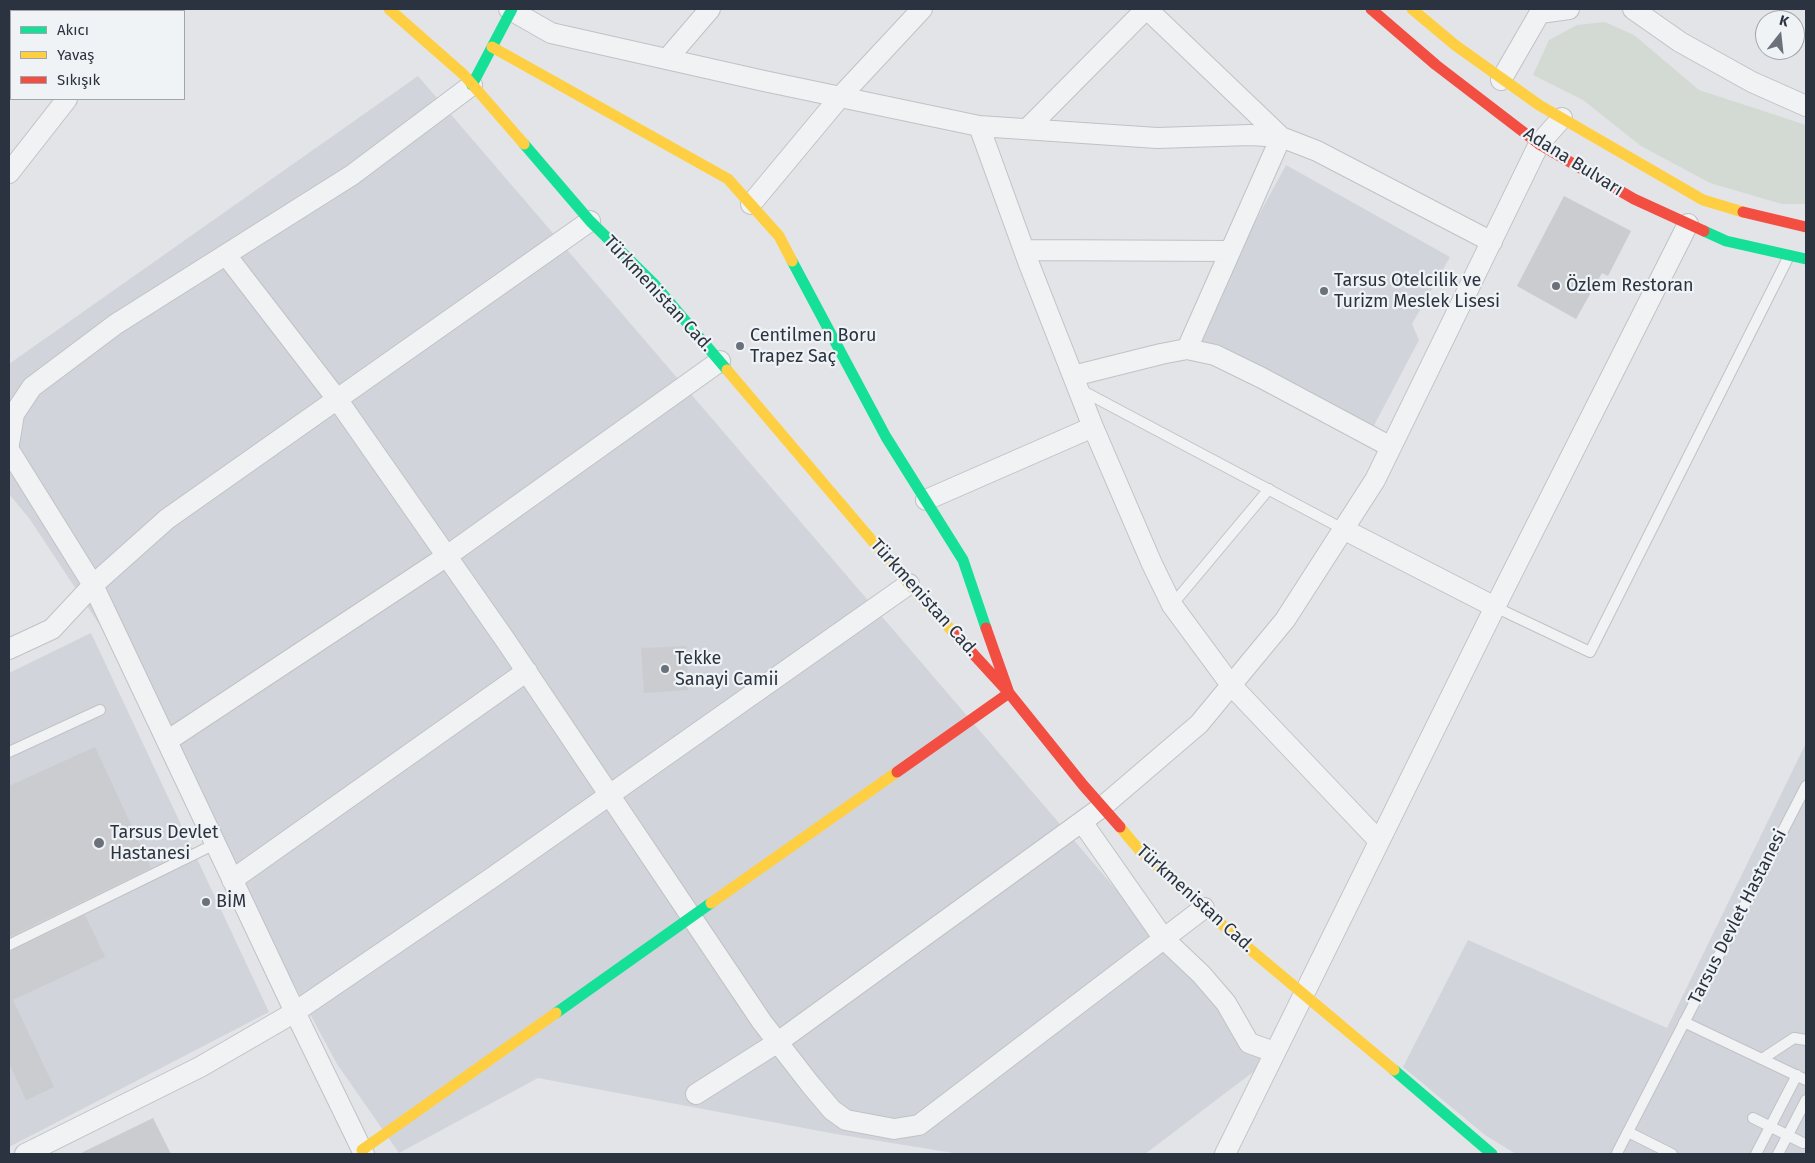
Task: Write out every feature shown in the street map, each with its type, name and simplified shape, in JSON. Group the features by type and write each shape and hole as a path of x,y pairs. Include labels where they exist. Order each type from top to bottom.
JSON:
{"street":[{"name":"Türkmenistan Cad.","path":"389,9 464,76 590,221 655,285 910,584 1009,693 1141,852 1303,994 1492,1154"},
{"path":"9,406 116,324 352,175 472,85 511,9 551,33 979,126 1157,138 1250,135 1281,137 1318,151 1492,242"},
{"path":"667,59 710,9"},
{"path":"751,204 840,97 922,9"},
{"path":"1027,129 1146,9 1281,137"},
{"name":"Adana Bulvarı","path":"1371,9 1436,65 1539,144 1634,199 1726,241 1806,259"},
{"name":"Adana Bulvarı","path":"1412,9 1455,45 1502,80 1562,118 1703,200 1754,216 1806,227"},
{"path":"1502,80 1541,11 1569,9"},
{"path":"1633,9 1680,42 1752,82 1806,106"},
{"path":"9,450 93,585 363,1152 1009,693 963,560 886,437 779,236 728,179 492,47"},
{"path":"9,173 67,100"},
{"path":"696,1094 778,1042 1082,822 1199,724 1285,620 1375,480 1539,144 1562,118"},
{"path":"979,126 1024,250 1093,427 1152,564 1172,605 1231,685 1379,841"},
{"path":"1187,349 1281,137"},
{"path":"9,649 52,629 93,585 166,520 590,221"},
{"path":"1225,1154 1495,607 1688,224"},
{"path":"1024,250 1230,251"},
{"path":"226,255 337,399 527,671 778,1042 832,1110 846,1120 894,1129 919,1125 1204,908"},
{"path":"1075,382 1161,354 1187,349 1222,358 1391,447"},
{"path":"167,742 447,556 720,361"},
{"path":"9,444 14,414 32,387"},
{"path":"926,500 1093,427"},
{"path":"1343,529 1495,607"},
{"path":"25,1154 200,1067 295,1012 610,795 910,584"},
{"path":"232,880 527,671"},
{"path":"1082,822 1164,939 1201,974 1226,1003 1249,1043 1274,1052"}],"lane":[{"path":"1495,607 1590,652 1790,256"},
{"path":"1075,382 1343,529"},
{"path":"1172,605 1269,489"},
{"path":"9,752 100,710"},
{"name":"Tarsus Devlet Hastanesi","path":"1617,1153 1806,786"},
{"path":"9,944 215,844"},
{"name":"Tarsus Devlet Hastanesi","path":"1684,1022 1801,1078 1770,1127 1756,1154"},
{"path":"1762,1059 1794,1038 1806,1040"},
{"path":"1778,1154 1806,1100"},
{"path":"1753,1118 1803,1143"},
{"path":"1628,1132 1672,1154"}],"shaded area":[{"path":"1605,22 1634,35 1699,90 1806,125 1806,204 1782,204 1710,183 1641,146 1583,100 1533,75 1549,40 1577,25"},
{"path":"418,76 1265,1063 1145,1154 960,1154 836,1134 538,1078 399,1153 337,1064 99,624 29,518 9,494 9,364"},
{"name":"Tarsus Otelcilik ve Turizm Meslek Lisesi","path":"1286,165 1450,257 1412,324 1419,340 1369,435 1193,336"},
{"name":"Tarsus Devlet Hastanesi","path":"91,633 269,1012 9,1147 9,673"},
{"path":"1806,743 1806,1154 1516,1154 1485,1135 1403,1067 1468,940 1667,1028"}],"building":[{"path":"1564,196 1631,231 1608,276 1602,273 1576,319 1517,286"},
{"name":"Tekke Sanayi Camii","path":"686,646 688,690 644,693 641,648"},
{"path":"95,747 151,868 9,937 9,786"},
{"path":"85,915 105,957 13,1000 54,1087 26,1100 9,1063 9,952"},
{"path":"153,1118 171,1154 79,1154"}],"traffic: fast":[{"path":"472,85 512,9"},
{"path":"524,144 590,221 655,285 727,370"},
{"path":"1704,231 1726,241 1806,259"},
{"path":"792,261 886,437 963,560 986,628"},
{"path":"556,1013 711,903"},
{"path":"1394,1070 1492,1154"}],"traffic: slow":[{"path":"389,9 464,75 524,144"},
{"path":"1412,9 1455,45 1539,105 1703,200 1743,212"},
{"path":"492,47 728,179 779,236 792,261"},
{"path":"727,370 909,584 955,634"},
{"path":"711,903 897,772"},
{"path":"1120,827 1141,852 1245,945 1394,1070"},
{"path":"362,1150 556,1013"}],"traffic: jam":[{"path":"1371,9 1436,65 1539,144 1634,199 1704,231"},
{"path":"1743,212 1806,227"},
{"path":"897,772 1009,693 986,628"},
{"path":"955,634 1009,693 1083,785 1120,827"}],"place":[{"name":"Özlem Restoran","path":"1556,286"},
{"name":"Tarsus Otelcilik ve Turizm Meslek Lisesi","path":"1324,291"},
{"name":"Centilmen Boru Trapez Saç","path":"740,346"},
{"name":"Tekke Sanayi Camii","path":"665,669"},
{"name":"Tarsus Devlet Hastanesi","path":"99,843"},
{"name":"BİM","path":"206,902"}]}
